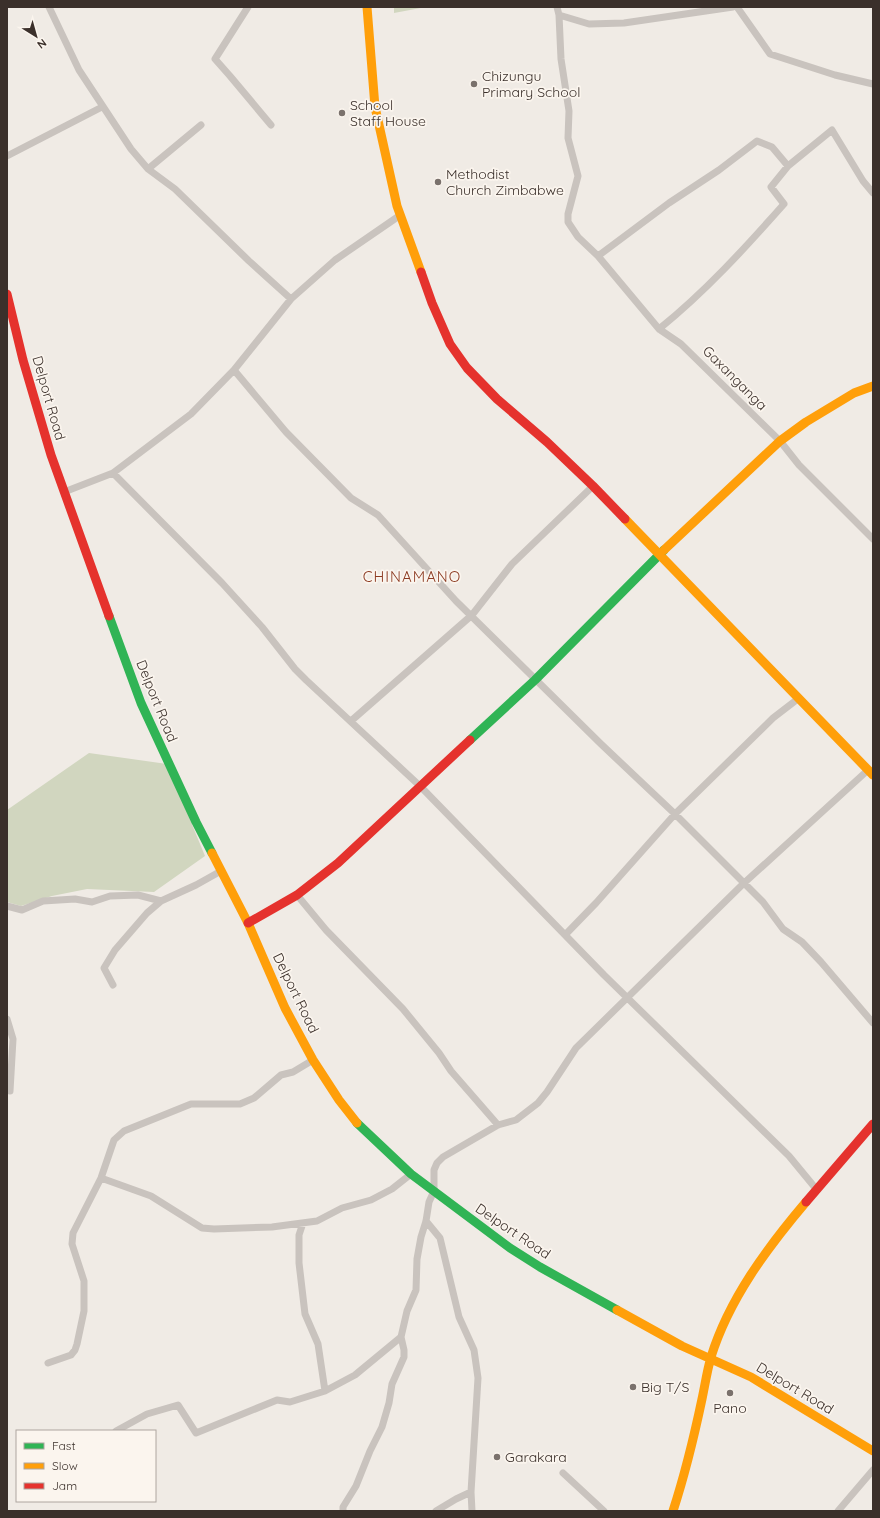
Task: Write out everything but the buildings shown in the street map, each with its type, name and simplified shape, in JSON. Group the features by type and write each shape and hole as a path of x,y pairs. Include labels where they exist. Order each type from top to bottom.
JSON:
{"street":[{"path":"49,7 78,70 131,149 148,169 175,189 249,261 291,299"},
{"path":"248,7 215,59 271,125"},
{"path":"343,1511 343,1507 356,1486 370,1451 382,1427 389,1403 392,1384 404,1357 401,1337 407,1311 416,1290 417,1259 429,1202 434,1192 434,1170 437,1163 443,1157 498,1125 516,1120 538,1103 576,1048 743,884 870,773 593,486 547,442 497,399 467,368 450,344 432,304 399,216 375,107 367,7"},
{"name":"Gaxanganga","path":"557,7 559,15 561,59 569,111 568,138 578,176 568,214 568,222 578,237 598,256 659,329 681,344 780,441 799,465 873,538"},
{"path":"559,15 589,24 624,24 732,7"},
{"path":"737,7 770,54 835,75 873,84"},
{"path":"7,156 102,107"},
{"path":"148,169 201,125"},
{"path":"659,329 688,305 756,236 784,204 771,187 788,166 832,130 864,182 873,193"},
{"path":"598,256 669,203 719,170 757,141 772,148 788,166"},
{"path":"64,492 113,473 191,414 234,370 291,299 335,260 399,216"},
{"name":"Delport Road","path":"7,294 25,367 51,455 141,703 196,822 248,923 285,1008 313,1060 339,1100 358,1124 411,1174 510,1248 540,1267 682,1346 751,1377 873,1451"},
{"path":"234,370 286,432 351,498 378,515 456,601 472,615 535,680 675,814 743,884 763,902 779,925 802,942 822,962 873,1023"},
{"path":"248,923 297,895 338,863 535,680 659,555 780,441 806,422 854,393 873,386"},
{"path":"113,473 222,583 262,627 295,669 421,787 627,998 789,1156 817,1190"},
{"path":"351,721 472,615 512,564 593,486"},
{"path":"565,935 596,903 675,814 773,718 799,698"},
{"path":"114,985 104,968 115,950 147,913 161,901 196,885 221,871"},
{"path":"7,906 22,910 43,901 75,899 92,902 110,896 138,895 161,901"},
{"path":"297,895 326,930 404,1009 439,1053 451,1071 498,1125"},
{"path":"7,1019 13,1039 10,1091"},
{"path":"48,1363 71,1355 77,1344 84,1310 84,1281 72,1244 73,1233 101,1178 114,1140 124,1131 191,1104 240,1104 254,1098 281,1075 293,1072 313,1060"},
{"path":"673,1511 682,1484 711,1358 734,1306 768,1250 873,1124"},
{"path":"101,1178 151,1196 202,1228 214,1229 272,1227 317,1221 342,1208 371,1200 392,1189 411,1174"},
{"path":"426,1221 440,1238 459,1317 474,1350 478,1378 471,1492 472,1511"},
{"path":"303,1223 299,1235 299,1264 304,1307 318,1344 325,1391"},
{"path":"118,1430 147,1414 178,1405 196,1433 277,1400 290,1402 325,1391 355,1375 401,1337"},
{"path":"838,1511 873,1470"},
{"path":"562,1473 604,1511"},
{"path":"436,1511 471,1492"}],"green space":[{"path":"394,7 426,7 394,13"},
{"path":"89,753 167,764 205,856 154,892 87,889 52,896 21,906 7,902 7,810"}],"traffic: fast":[{"path":"470,740 535,680 664,550"},
{"path":"109,616 141,703 212,853"},
{"path":"357,1123 411,1174 510,1248 540,1267 617,1310"}],"traffic: slow":[{"path":"367,7 375,107 397,206 421,272"},
{"path":"664,550 780,441 806,422 854,393 873,386"},
{"path":"625,519 873,775"},
{"path":"212,853 248,923 285,1008 313,1060 339,1100 357,1123"},
{"path":"673,1511 699,1413 711,1357 728,1315 751,1275 777,1237 806,1202"},
{"path":"617,1310 682,1346 751,1377 873,1451"}],"traffic: jam":[{"path":"421,272 432,303 450,344 467,368 497,399 547,442 625,519"},
{"path":"7,294 23,360 51,455 109,616"},
{"path":"248,923 297,895 338,863 470,740"},
{"path":"806,1202 873,1124"}],"place":[{"name":"Chizungu Primary School","path":"474,84"},
{"name":"School Staff House","path":"342,113"},
{"name":"Methodist Church Zimbabwe","path":"438,182"},
{"name":"Big T/S","path":"633,1387"},
{"name":"Pano","path":"730,1393"},
{"name":"Garakara","path":"497,1457"}],"district":[{"name":"CHINAMANO","path":"412,576"}]}
